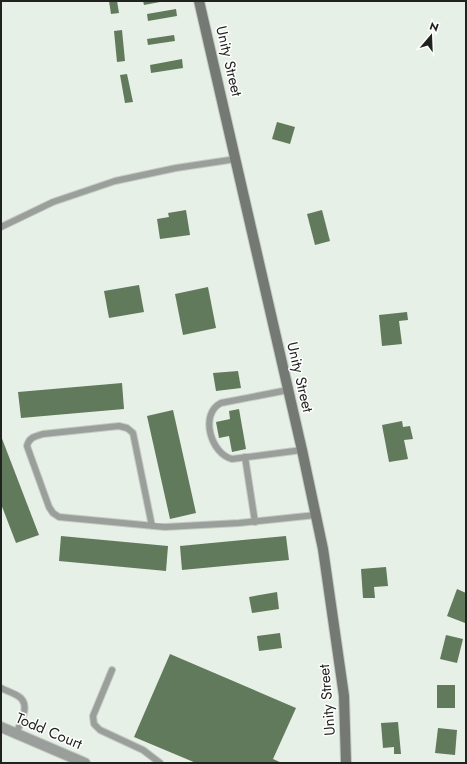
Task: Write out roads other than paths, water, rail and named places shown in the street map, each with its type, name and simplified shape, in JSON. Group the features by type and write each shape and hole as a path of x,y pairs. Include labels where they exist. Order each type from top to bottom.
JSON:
{"street":[{"name":"Unity Street","path":"199,1 236,158 323,549 344,696 346,763"},
{"name":"Todd Court","path":"1,727 85,763"}],"lane":[{"path":"1,227 53,202 115,181 176,168 236,158"},
{"path":"288,390 216,405 210,417 210,427 214,443 218,451 226,458 232,459 302,450"},
{"path":"152,526 139,454 133,433 127,428 119,426 43,434 34,436 28,441 27,446 49,507 53,513 59,517 152,526 165,527 255,522 316,515"},
{"path":"245,457 255,522"},
{"path":"112,670 93,716 94,724 100,730 143,750 160,763"},
{"path":"1,688 20,697 24,702 24,714 16,734"}]}
